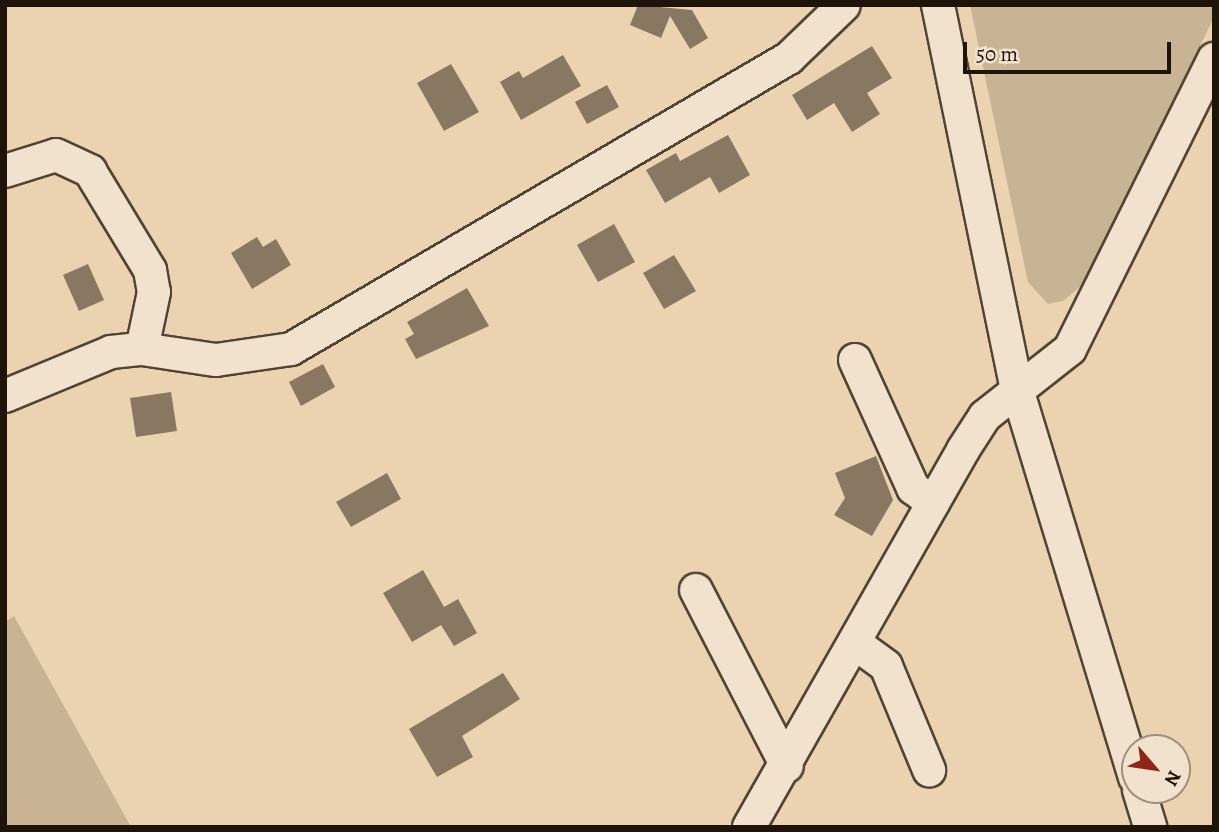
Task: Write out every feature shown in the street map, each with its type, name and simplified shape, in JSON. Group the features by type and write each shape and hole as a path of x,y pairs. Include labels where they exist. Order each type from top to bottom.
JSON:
{"street":[{"path":"5,396 111,352 142,349 216,360 291,349 789,58 844,5"},
{"path":"938,5 1017,389 1122,734"},
{"path":"749,827 787,766 933,503 985,416 1070,349 1214,59"},
{"path":"5,171 56,155 90,171 150,270 155,292 142,349"},
{"path":"855,360 913,488 933,503"},
{"path":"696,590 787,766"},
{"path":"856,644 886,666 929,770"},
{"path":"1143,804 1150,827"}],"shaded area":[{"path":"970,5 1214,5 1214,17 1088,280 1063,301 1048,304 1028,282"},
{"path":"14,616 131,827 5,827 5,622"}],"building":[{"path":"638,5 692,10 708,38 690,49 670,16 661,38 630,25"},
{"path":"872,46 892,78 867,93 880,114 852,132 834,103 807,120 792,95"},
{"path":"563,55 581,86 521,120 500,82 519,71 523,78"},
{"path":"451,64 479,112 444,131 417,83"},
{"path":"607,85 619,107 587,124 575,102"},
{"path":"728,135 750,175 719,193 710,177 665,203 646,170 676,153 680,161"},
{"path":"614,224 635,262 598,282 577,245"},
{"path":"257,237 263,247 276,239 291,265 252,289 231,253"},
{"path":"674,255 696,291 664,309 643,273"},
{"path":"88,264 104,300 79,311 63,275"},
{"path":"467,288 489,326 416,359 405,339 414,334 407,322"},
{"path":"323,364 335,387 301,406 289,382"},
{"path":"171,392 177,431 136,437 130,398"},
{"path":"876,456 893,500 872,536 834,515 845,498 835,473"},
{"path":"387,473 401,499 351,527 336,502"},
{"path":"423,570 444,607 458,599 477,633 454,646 441,625 412,642 383,593"},
{"path":"503,673 520,699 462,736 473,757 437,777 409,729"}]}
